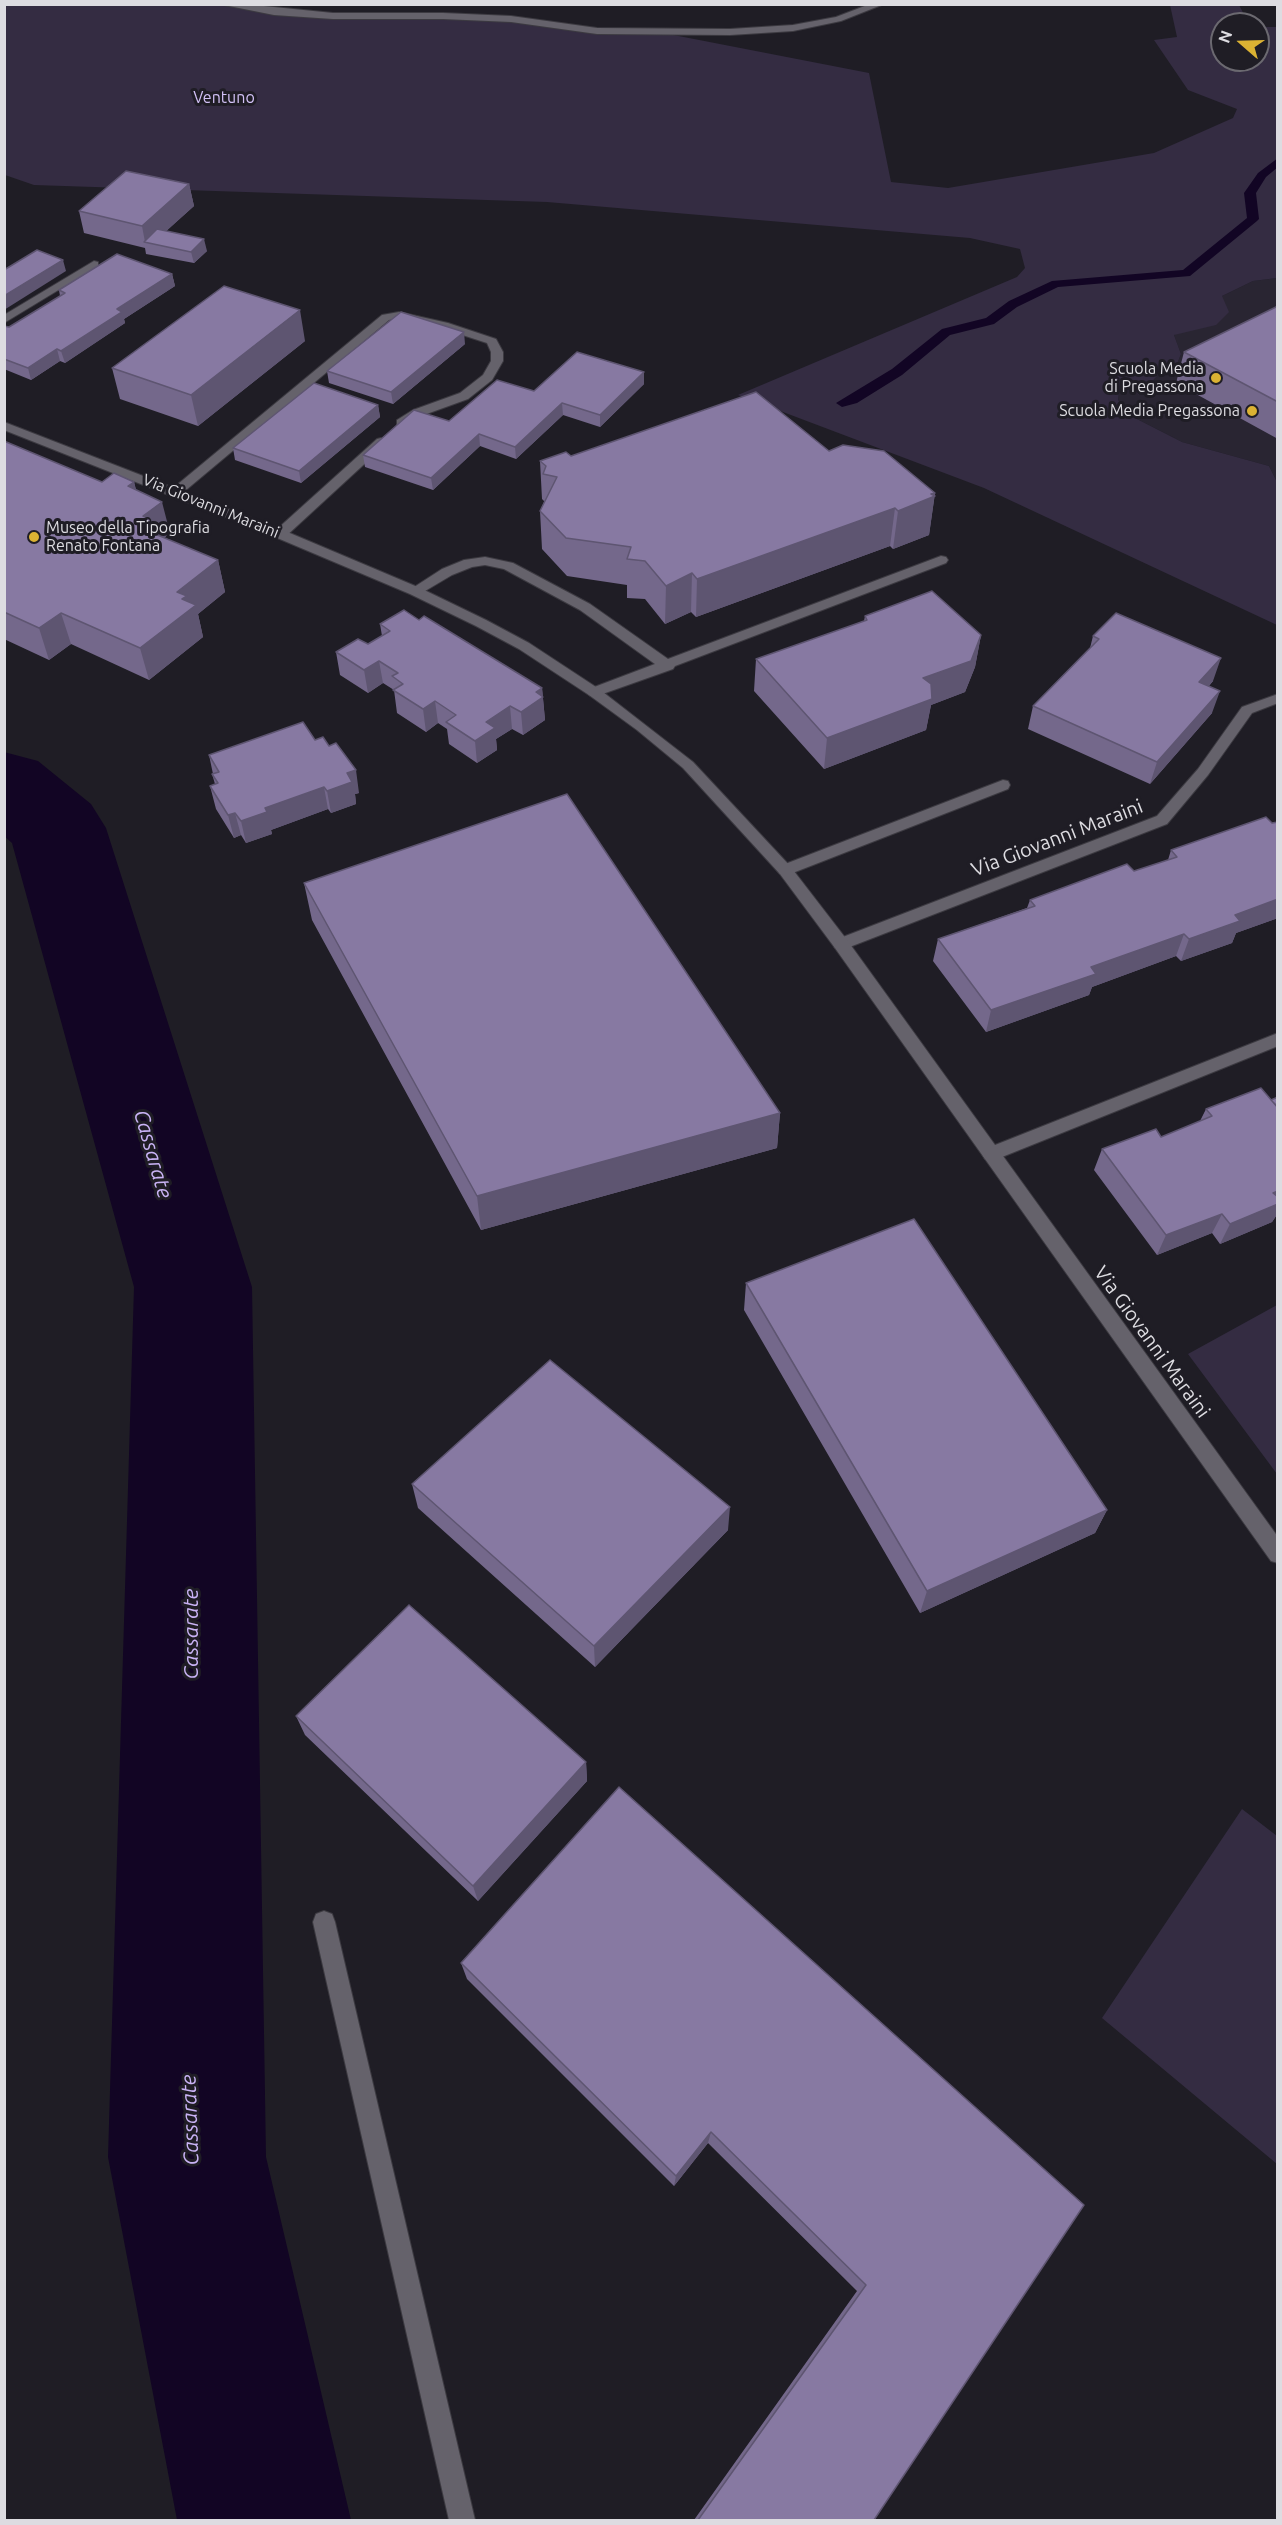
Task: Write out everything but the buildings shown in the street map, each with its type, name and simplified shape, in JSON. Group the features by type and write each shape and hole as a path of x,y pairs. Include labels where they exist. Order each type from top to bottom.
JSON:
{"street":[{"path":"224,4 274,12 333,16 511,19 544,26 597,31 730,32 793,28 838,19 880,4"},
{"path":"4,320 94,264"},
{"path":"176,492 386,317 399,315 413,318 492,341 497,352 497,361 488,377 476,388 464,396 409,417 280,534"},
{"name":"Via Giovanni Maraini","path":"4,426 176,492 415,591 524,646 594,692 688,765 785,870 841,944 1278,1554"},
{"path":"594,692 668,666 941,560"},
{"path":"415,591 447,572 469,563 484,561 502,564 585,607 668,666"},
{"name":"Via Giovanni Maraini","path":"841,944 1162,820 1203,772 1247,710 1278,698"},
{"path":"785,870 1003,785"},
{"path":"992,1154 1278,1039"},
{"path":"324,1922 462,2520"}],"shaded area":[{"name":"Scuola Media di Pregassona","path":"1277,278 1277,482 1269,466 1182,442 1135,418 1118,400 1120,384 1139,395 1160,373 1175,369 1181,354 1174,335 1222,296 1253,281"}],"green space":[{"name":"Ventuno","path":"223,4 274,12 511,19 544,25 658,32 869,73 891,182 948,188 1154,153 1233,118 1237,109 1188,90 1154,40 1177,37 1170,5 1239,5 1243,12 1210,12 1210,72 1270,72 1270,27 1277,27 1277,278 1253,281 1222,296 1229,312 1216,325 1174,335 1181,354 1175,369 1160,373 1139,395 1120,384 1118,400 1135,418 1182,442 1269,466 1277,482 1277,625 984,488 738,395 1017,277 1025,268 1020,249 970,238 547,202 34,185 5,175 5,5"},
{"path":"1277,1305 1277,1474 1188,1354"},
{"path":"1242,1809 1277,1836 1277,2164 1102,2018"}],"waterway":[{"path":"842,403 852,400 897,372 946,332 990,321 1013,304 1056,284 1186,273 1253,219 1250,193 1262,175 1278,161"},
{"name":"Cassarate","path":"4,784 57,828 193,1287 187,2157 264,2520"}],"place":[{"name":"Scuola Media di Pregassona","path":"1216,378"},
{"name":"Scuola Media Pregassona","path":"1252,411"},
{"name":"Museo della Tipografia Renato Fontana","path":"34,537"}]}
